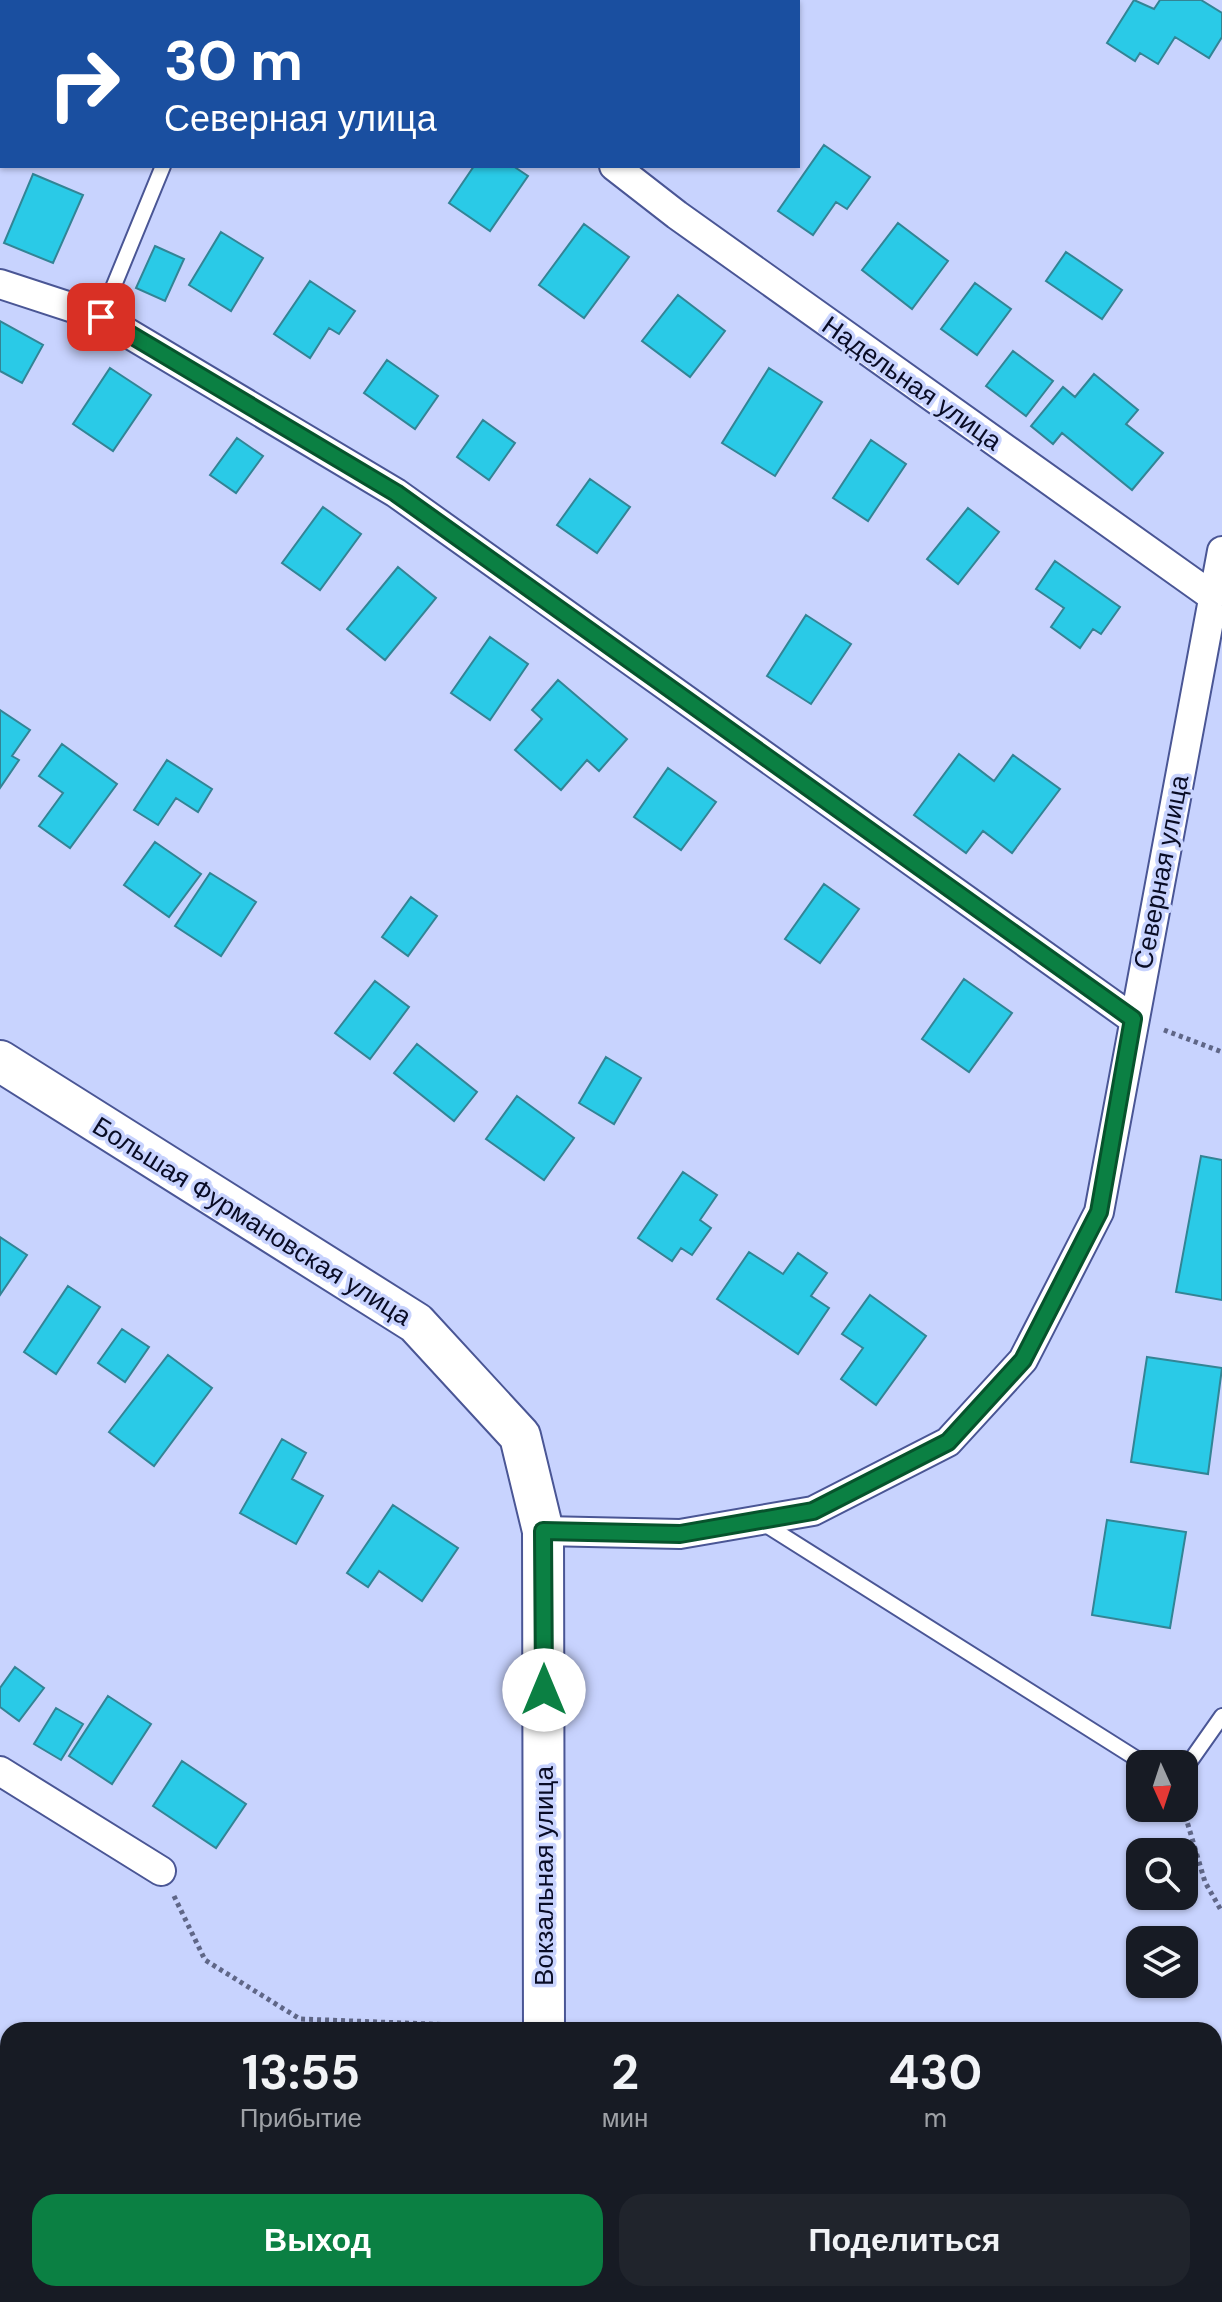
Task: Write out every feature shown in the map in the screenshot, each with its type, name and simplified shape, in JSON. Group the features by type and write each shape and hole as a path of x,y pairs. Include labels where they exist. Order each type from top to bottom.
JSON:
{"main road":[{"name":"Большая Фурмановская улица","path":"0,1061 416,1323 520,1436"},
{"name":"Вокзальная улица","path":"520,1436 543,1531 544,2022"}],"street":[{"name":"Надельная улица","path":"617,168 677,215 1212,596"},
{"path":"0,284 101,317 396,493 1133,1019"},
{"name":"Северная улица","path":"543,1531 680,1534 813,1511 948,1442 1023,1360 1099,1212 1222,551"},
{"path":"0,1771 161,1871"}],"lane":[{"path":"101,317 162,168"},
{"path":"759,1520 1126,1752"},
{"path":"1198,1750 1222,1716"}],"path":[{"path":"1133,1019 1222,1052"},
{"path":"1187,1822 1205,1882 1222,1912"},
{"path":"161,1871 205,1960 300,2019 373,2022"}],"building":[{"path":"1134,0 1154,9 1160,0 1201,0 1222,13 1222,37 1209,58 1175,37 1158,64 1140,53 1135,61 1107,43"},
{"path":"824,145 870,177 847,209 836,202 813,235 778,211"},
{"path":"473,168 516,168 528,176 490,231 449,203"},
{"path":"33,174 83,195 53,263 4,243"},
{"path":"898,223 948,261 912,309 862,270"},
{"path":"584,224 629,257 584,318 539,285"},
{"path":"221,232 263,258 231,311 189,285"},
{"path":"155,246 184,259 165,301 136,288"},
{"path":"1066,252 1122,290 1102,319 1046,281"},
{"path":"310,281 355,311 339,334 329,328 310,358 274,334"},
{"path":"975,283 1011,309 977,355 941,329"},
{"path":"678,295 725,331 690,377 642,341"},
{"path":"0,321 43,345 22,383 0,371"},
{"path":"1013,351 1053,381 1026,416 986,386"},
{"path":"387,360 438,396 415,429 364,393"},
{"path":"110,368 151,395 113,451 73,424"},
{"path":"769,368 822,402 775,476 722,443"},
{"path":"1094,374 1138,410 1126,424 1163,453 1132,490 1062,433 1053,444 1031,426 1063,387 1075,397"},
{"path":"483,420 515,443 489,480 457,457"},
{"path":"237,438 263,456 236,493 210,475"},
{"path":"871,440 906,464 868,521 833,498"},
{"path":"590,479 630,507 597,553 557,525"},
{"path":"323,507 361,534 320,590 282,563"},
{"path":"968,508 999,532 958,584 927,559"},
{"path":"1055,561 1120,607 1101,634 1093,629 1080,648 1051,627 1064,608 1036,589"},
{"path":"398,567 436,598 385,660 347,629"},
{"path":"806,615 851,644 811,704 767,676"},
{"path":"490,637 528,664 490,720 451,693"},
{"path":"558,680 627,739 599,771 587,760 561,790 515,750 542,719 532,710"},
{"path":"0,710 30,730 12,756 19,760 0,788"},
{"path":"62,744 117,784 70,848 39,826 63,793 39,776"},
{"path":"959,754 994,781 1013,755 1060,789 1012,853 983,831 966,853 914,815"},
{"path":"167,760 212,789 198,812 176,798 158,825 134,810"},
{"path":"668,768 716,802 681,850 634,817"},
{"path":"155,842 201,874 169,917 124,885"},
{"path":"210,873 256,902 221,956 175,926"},
{"path":"824,884 859,909 820,963 785,939"},
{"path":"411,897 437,916 408,956 382,937"},
{"path":"964,979 1012,1013 969,1072 922,1039"},
{"path":"375,981 409,1007 370,1059 335,1033"},
{"path":"417,1044 477,1092 454,1121 394,1073"},
{"path":"606,1057 641,1078 614,1124 579,1103"},
{"path":"517,1096 574,1138 544,1180 486,1139"},
{"path":"1201,1156 1222,1160 1222,1300 1176,1292"},
{"path":"683,1172 717,1195 700,1220 711,1228 692,1255 681,1248 672,1261 638,1238"},
{"path":"0,1237 27,1255 0,1295"},
{"path":"749,1252 783,1274 798,1253 827,1273 811,1296 829,1308 798,1354 717,1299"},
{"path":"68,1286 100,1307 56,1374 24,1352"},
{"path":"870,1295 926,1336 876,1405 841,1379 863,1348 842,1334"},
{"path":"122,1329 149,1347 125,1382 98,1363"},
{"path":"168,1355 212,1388 154,1466 109,1432"},
{"path":"1147,1357 1222,1368 1208,1474 1131,1462"},
{"path":"282,1439 306,1453 292,1479 323,1496 296,1544 240,1513"},
{"path":"393,1505 458,1548 422,1601 379,1571 368,1587 347,1573"},
{"path":"1107,1520 1186,1532 1170,1628 1092,1615"},
{"path":"15,1667 44,1688 19,1721 0,1707 0,1688"},
{"path":"108,1696 151,1724 112,1784 69,1756"},
{"path":"56,1708 83,1724 61,1760 34,1744"},
{"path":"182,1761 246,1804 216,1848 153,1806"}],"route":[{"path":"101,317 396,493 1133,1019 1099,1212 1023,1360 948,1442 813,1511 680,1534 543,1531 544,1690"}]}
